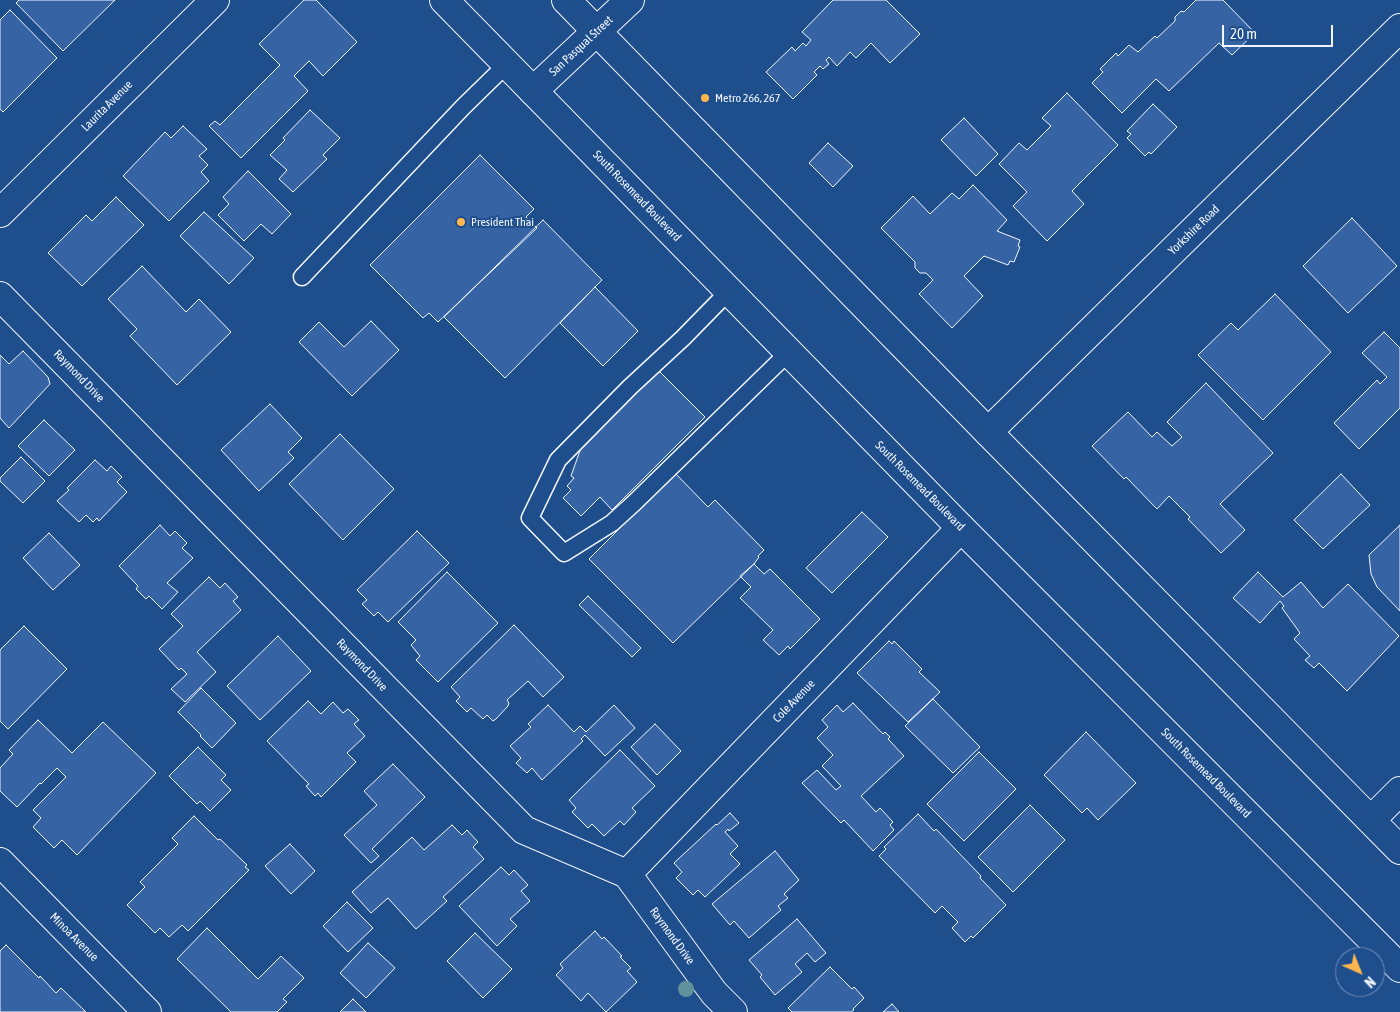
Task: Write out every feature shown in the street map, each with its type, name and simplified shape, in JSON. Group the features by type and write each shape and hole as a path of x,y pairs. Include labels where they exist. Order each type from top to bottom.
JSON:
{"street":[{"name":"Laurita Avenue","path":"0,213 215,0"},
{"name":"South Rosemead Boulevard","path":"444,0 961,528 1400,968"},
{"path":"566,0 1400,850"},
{"name":"San Pasqual Street","path":"533,91 630,0"},
{"name":"Yorkshire Road","path":"988,432 1400,28"},
{"name":"Raymond Drive","path":"0,296 524,830 626,874 714,993 733,1012"},
{"name":"Cole Avenue","path":"626,874 961,528"},
{"path":"1371,820 1400,791"},
{"name":"Minoa Avenue","path":"0,862 147,1012"}],"lane":[{"path":"302,277 506,64"},
{"path":"729,291 558,460 530,518 564,553 612,523 789,352"}],"building":[{"path":"19,0 115,0 63,51 16,3"},
{"path":"304,0 316,0 357,42 323,76 309,61 294,76 308,91 241,158 209,126 215,121 220,125 280,65 259,44"},
{"path":"833,0 886,0 920,34 890,63 871,43 856,58 850,52 837,66 829,57 826,60 829,64 823,69 820,66 814,72 817,75 793,99 766,72 792,47 795,51 803,43 806,46 811,40 802,32"},
{"path":"1196,0 1223,0 1255,33 1232,55 1219,43 1169,91 1156,79 1122,113 1092,83 1103,72 1100,69 1116,53 1118,56 1129,45 1138,52 1155,36 1157,38 1175,21 1175,17 1181,11 1184,12"},
{"path":"10,10 57,58 3,112 0,109 0,20"},
{"path":"1067,93 1118,145 1072,191 1084,204 1047,241 1013,206 1027,192 999,164 1019,143 1027,150 1051,126 1042,118"},
{"path":"1153,104 1177,127 1151,154 1149,152 1145,156 1127,138 1131,134 1127,131"},
{"path":"310,110 340,138 323,155 327,159 293,192 279,179 287,170 270,155 285,140 283,138"},
{"path":"964,118 998,154 976,176 941,140"},
{"path":"183,126 207,149 199,156 208,165 201,172 209,181 169,221 123,176 165,132 171,138"},
{"path":"828,143 853,166 833,187 809,163"},
{"path":"480,155 534,209 526,217 537,228 438,322 429,313 423,318 370,265"},
{"path":"248,171 291,214 272,234 261,224 244,241 218,215 229,204 223,197"},
{"path":"973,185 1007,220 997,231 1020,240 1018,246 1020,247 1014,262 1010,261 1008,265 984,256 964,276 983,296 952,328 919,294 933,280 926,273 920,273 915,268 915,262 881,228 913,196 930,214 952,193 959,199"},
{"path":"116,197 144,225 82,286 48,253 86,215 92,221"},
{"path":"204,212 254,258 229,284 180,236"},
{"path":"1352,218 1397,266 1348,313 1303,266"},
{"path":"543,220 602,280 505,378 444,317"},
{"path":"142,266 186,312 199,299 231,332 177,385 130,336 137,329 108,299"},
{"path":"595,287 638,331 603,366 560,323"},
{"path":"1275,294 1331,352 1263,420 1198,355 1231,323 1238,330"},
{"path":"371,321 399,350 352,396 299,342 319,322 344,347"},
{"path":"1384,332 1400,348 1400,408 1359,449 1334,423 1377,380 1380,384 1387,377 1362,353"},
{"path":"23,351 48,377 50,384 9,428 0,418 0,355 9,364"},
{"path":"657,369 705,417 612,510 600,497 581,516 563,498 571,490 567,486 574,478 571,476 583,442"},
{"path":"1206,383 1273,453 1220,504 1245,530 1221,553 1169,496 1157,509 1092,446 1128,412 1152,437 1157,432 1172,446 1182,437 1167,422"},
{"path":"270,404 302,438 288,452 294,458 259,491 221,450"},
{"path":"44,420 75,450 49,476 18,446"},
{"path":"340,434 394,489 343,540 289,484"},
{"path":"21,457 45,481 23,503 0,481 0,478"},
{"path":"95,460 107,471 111,466 122,477 117,482 127,492 99,521 97,518 93,522 86,515 79,522 57,501 69,490 67,488"},
{"path":"675,473 708,507 715,500 764,550 754,564 673,643 589,559"},
{"path":"1341,474 1370,505 1323,549 1294,520"},
{"path":"862,512 888,537 832,593 806,568"},
{"path":"160,525 170,536 175,531 187,543 182,548 193,558 167,583 178,592 162,609 149,596 146,599 136,589 138,586 119,566"},
{"path":"1400,525 1400,611 1377,587 1371,574 1369,555"},
{"path":"417,531 449,563 388,622 378,612 374,616 362,604 367,600 357,590"},
{"path":"49,533 80,565 53,590 23,558"},
{"path":"754,564 764,574 770,569 820,619 790,649 788,646 779,655 763,640 773,630 740,598 751,587 740,576"},
{"path":"447,572 498,623 438,682 416,660 420,656 411,645 416,640 398,622"},
{"path":"1258,572 1283,597 1301,582 1323,608 1348,584 1399,636 1347,691 1319,663 1314,668 1305,660 1310,656 1294,639 1300,633 1282,608 1284,606 1280,601 1260,623 1233,598"},
{"path":"209,577 220,588 225,583 238,597 233,601 241,610 197,652 216,672 185,702 171,689 187,674 181,668 179,670 159,649 183,626 171,614"},
{"path":"588,596 641,648 632,657 579,605"},
{"path":"514,625 564,677 543,697 528,681 507,700 508,706 496,719 493,721 487,715 483,719 471,708 467,712 456,701 460,697 451,687"},
{"path":"24,626 67,669 8,729 0,721 0,650"},
{"path":"278,636 311,671 260,720 227,686"},
{"path":"889,641 892,644 894,641 922,669 919,672 940,692 908,722 857,673"},
{"path":"201,688 236,723 212,748 178,712"},
{"path":"933,699 980,747 953,773 905,726"},
{"path":"308,701 321,714 333,702 343,713 348,709 359,720 354,724 365,736 347,753 356,762 321,797 318,793 315,796 306,786 309,784 267,741"},
{"path":"853,703 883,734 885,732 890,737 888,739 904,756 861,796 876,812 880,808 893,822 890,825 894,830 873,851 844,820 841,823 802,783 817,770 836,790 841,786 822,766 833,755 817,738 828,727 822,720 837,705 843,712"},
{"path":"548,705 574,732 580,726 586,732 614,705 635,728 605,756 585,735 581,739 583,741 542,780 532,768 527,773 516,763 521,758 510,746 531,727 528,724"},
{"path":"38,720 72,753 103,722 156,773 77,855 62,840 54,848 33,827 41,818 33,810 66,777 57,768 17,807 0,791 0,768 13,754 9,750"},
{"path":"655,724 681,751 657,775 631,747"},
{"path":"1086,732 1136,783 1098,820 1087,808 1082,813 1044,775"},
{"path":"198,747 226,775 221,780 231,790 210,811 200,801 197,804 169,776"},
{"path":"620,750 655,786 632,808 636,812 624,825 620,821 604,836 592,824 588,828 572,812 576,808 569,800"},
{"path":"979,752 1016,789 964,841 927,804"},
{"path":"393,764 425,797 372,849 379,856 371,863 344,835 377,805 364,791"},
{"path":"1030,805 1065,840 1013,892 978,857"},
{"path":"730,813 739,823 725,832 738,846 730,854 740,864 705,897 698,890 693,895 676,878 682,872 674,863"},
{"path":"918,814 934,831 936,829 1006,905 973,938 971,936 965,942 952,928 958,922 942,906 935,913 879,856 886,849 884,847"},
{"path":"194,816 247,865 245,867 249,870 188,931 182,925 169,937 160,928 155,933 127,905 145,887 140,882 178,844 172,838"},
{"path":"452,825 462,835 467,830 478,842 473,847 484,859 443,897 447,901 416,929 388,898 371,913 352,892 412,837 424,850"},
{"path":"290,844 315,871 291,894 265,866"},
{"path":"775,851 799,880 784,894 788,898 778,906 781,910 749,938 734,921 730,925 712,904"},
{"path":"501,867 509,875 514,870 528,885 521,891 530,901 510,919 517,926 497,946 459,906"},
{"path":"347,902 373,928 348,952 323,926"},
{"path":"797,919 826,953 815,962 807,953 795,964 802,972 775,995 749,960"},
{"path":"207,928 258,979 281,956 304,978 283,999 287,1002 277,1012 231,1012 177,959"},
{"path":"595,931 602,939 604,937 622,956 620,957 631,968 627,971 637,982 606,1012 588,993 581,1001 556,975 563,968 560,964"},
{"path":"475,933 512,969 483,998 447,961"},
{"path":"368,943 395,968 366,998 340,973"},
{"path":"6,945 56,993 61,988 86,1012 0,1012 0,951"},
{"path":"830,967 864,998 854,1010 851,1012 792,1012 788,1008"},
{"path":"353,999 366,1012 340,1012"},
{"path":"892,1004 899,1012 883,1012"}],"place":[{"name":"Metro 266, 267","path":"705,98"},
{"name":"President Thai","path":"461,222"}]}
